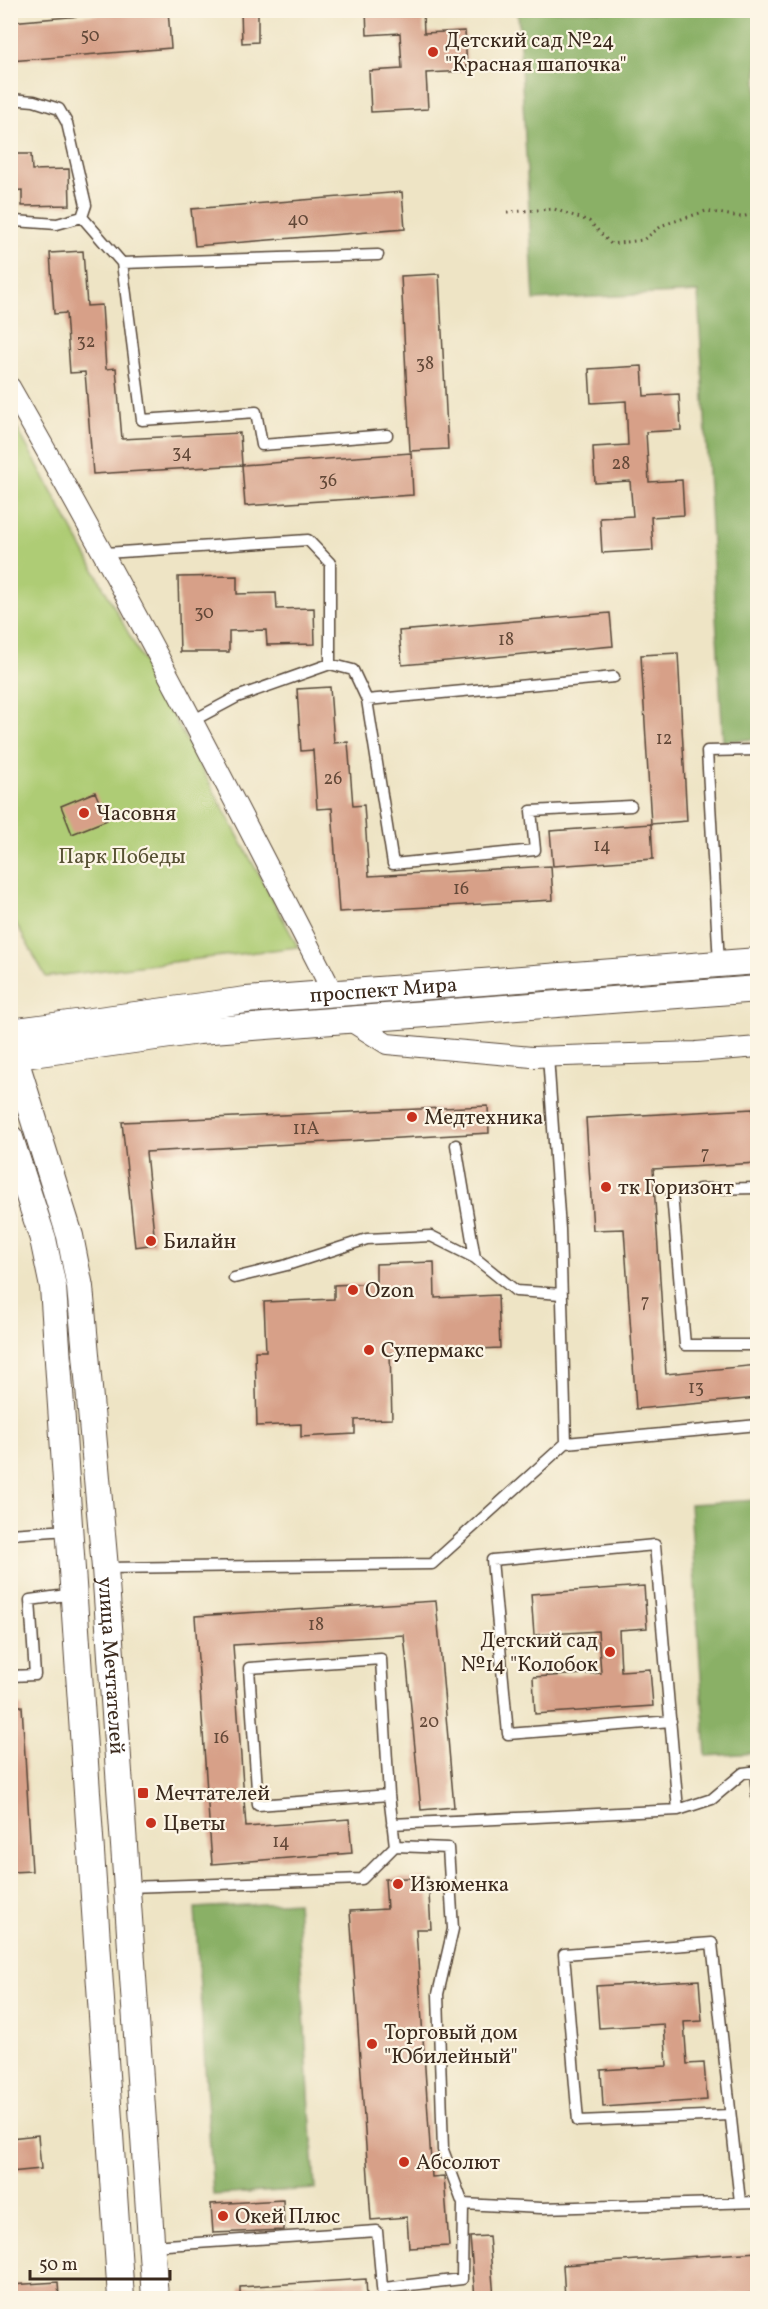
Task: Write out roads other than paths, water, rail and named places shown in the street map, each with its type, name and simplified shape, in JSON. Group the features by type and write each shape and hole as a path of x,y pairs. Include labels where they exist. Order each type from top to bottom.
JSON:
{"street":[{"path":"10,387 105,553 194,720 333,993"},
{"name":"проспект Мира","path":"12,1047 246,1000 758,961"},
{"name":"проспект Мира","path":"12,1047 758,989"},
{"path":"349,1020 387,1044 532,1057 696,1052 758,1047"},
{"name":"улица Мечтателей","path":"12,1047 70,1236 80,1287 105,1568 155,2298"},
{"name":"улица Мечтателей","path":"10,1138 43,1239 52,1287 59,1358 68,1530 121,2298"}],"lane":[{"path":"10,99 34,101 59,109 67,123 86,205 82,217"},
{"path":"10,222 57,224 82,217"},
{"path":"82,217 122,263 142,420 256,412 262,445 387,435"},
{"path":"122,263 378,255"},
{"path":"105,553 308,540 330,563 330,664"},
{"path":"194,720 237,697 330,664 353,670 367,700 393,864 535,850 531,811 631,806"},
{"path":"367,700 614,677"},
{"path":"719,963 706,751 758,750"},
{"path":"548,1056 560,1229 566,1443"},
{"path":"456,1145 475,1258"},
{"path":"699,1189 758,1188"},
{"path":"672,1194 685,1345 758,1345"},
{"path":"234,1278 287,1265 367,1239 431,1236 475,1258 516,1292 562,1294"},
{"path":"105,1568 432,1564 566,1443 758,1425"},
{"path":"10,1534 68,1530"},
{"path":"670,1721 508,1734 492,1560 655,1545 678,1810"},
{"path":"10,1676 35,1675 30,1600 74,1594"},
{"path":"389,1795 258,1805 249,1668 381,1659 389,1795 395,1846"},
{"path":"392,1824 678,1810 712,1799 742,1773 756,1771 758,1807"},
{"path":"128,1887 362,1879 395,1846 448,1848 453,1929 438,1994 443,2150 463,2204 462,2279 384,2293 377,2231 151,2246"},
{"path":"730,2115 578,2121 564,1954 712,1943 740,2202"},
{"path":"463,2204 541,2208 758,2202"}],"place":[{"name":"Детский сад №24 \"Красная шапочка\"","path":"433,52"},
{"name":"Часовня","path":"84,813"},
{"name":"Медтехника","path":"412,1117"},
{"name":"тк Горизонт","path":"606,1187"},
{"name":"Билайн","path":"151,1241"},
{"name":"Ozon","path":"353,1290"},
{"name":"Супермакс","path":"369,1350"},
{"name":"Детский сад №14 \"Колобок","path":"610,1652"},
{"name":"Мечтателей","path":"143,1793"},
{"name":"Цветы","path":"151,1823"},
{"name":"Изюменка","path":"398,1884"},
{"name":"Торговый дом \"Юбилейный\"","path":"372,2044"},
{"name":"Абсолют","path":"404,2162"},
{"name":"Окей Плюс","path":"223,2216"}],"park label":[{"name":"Парк Победы","path":"122,856"}]}
